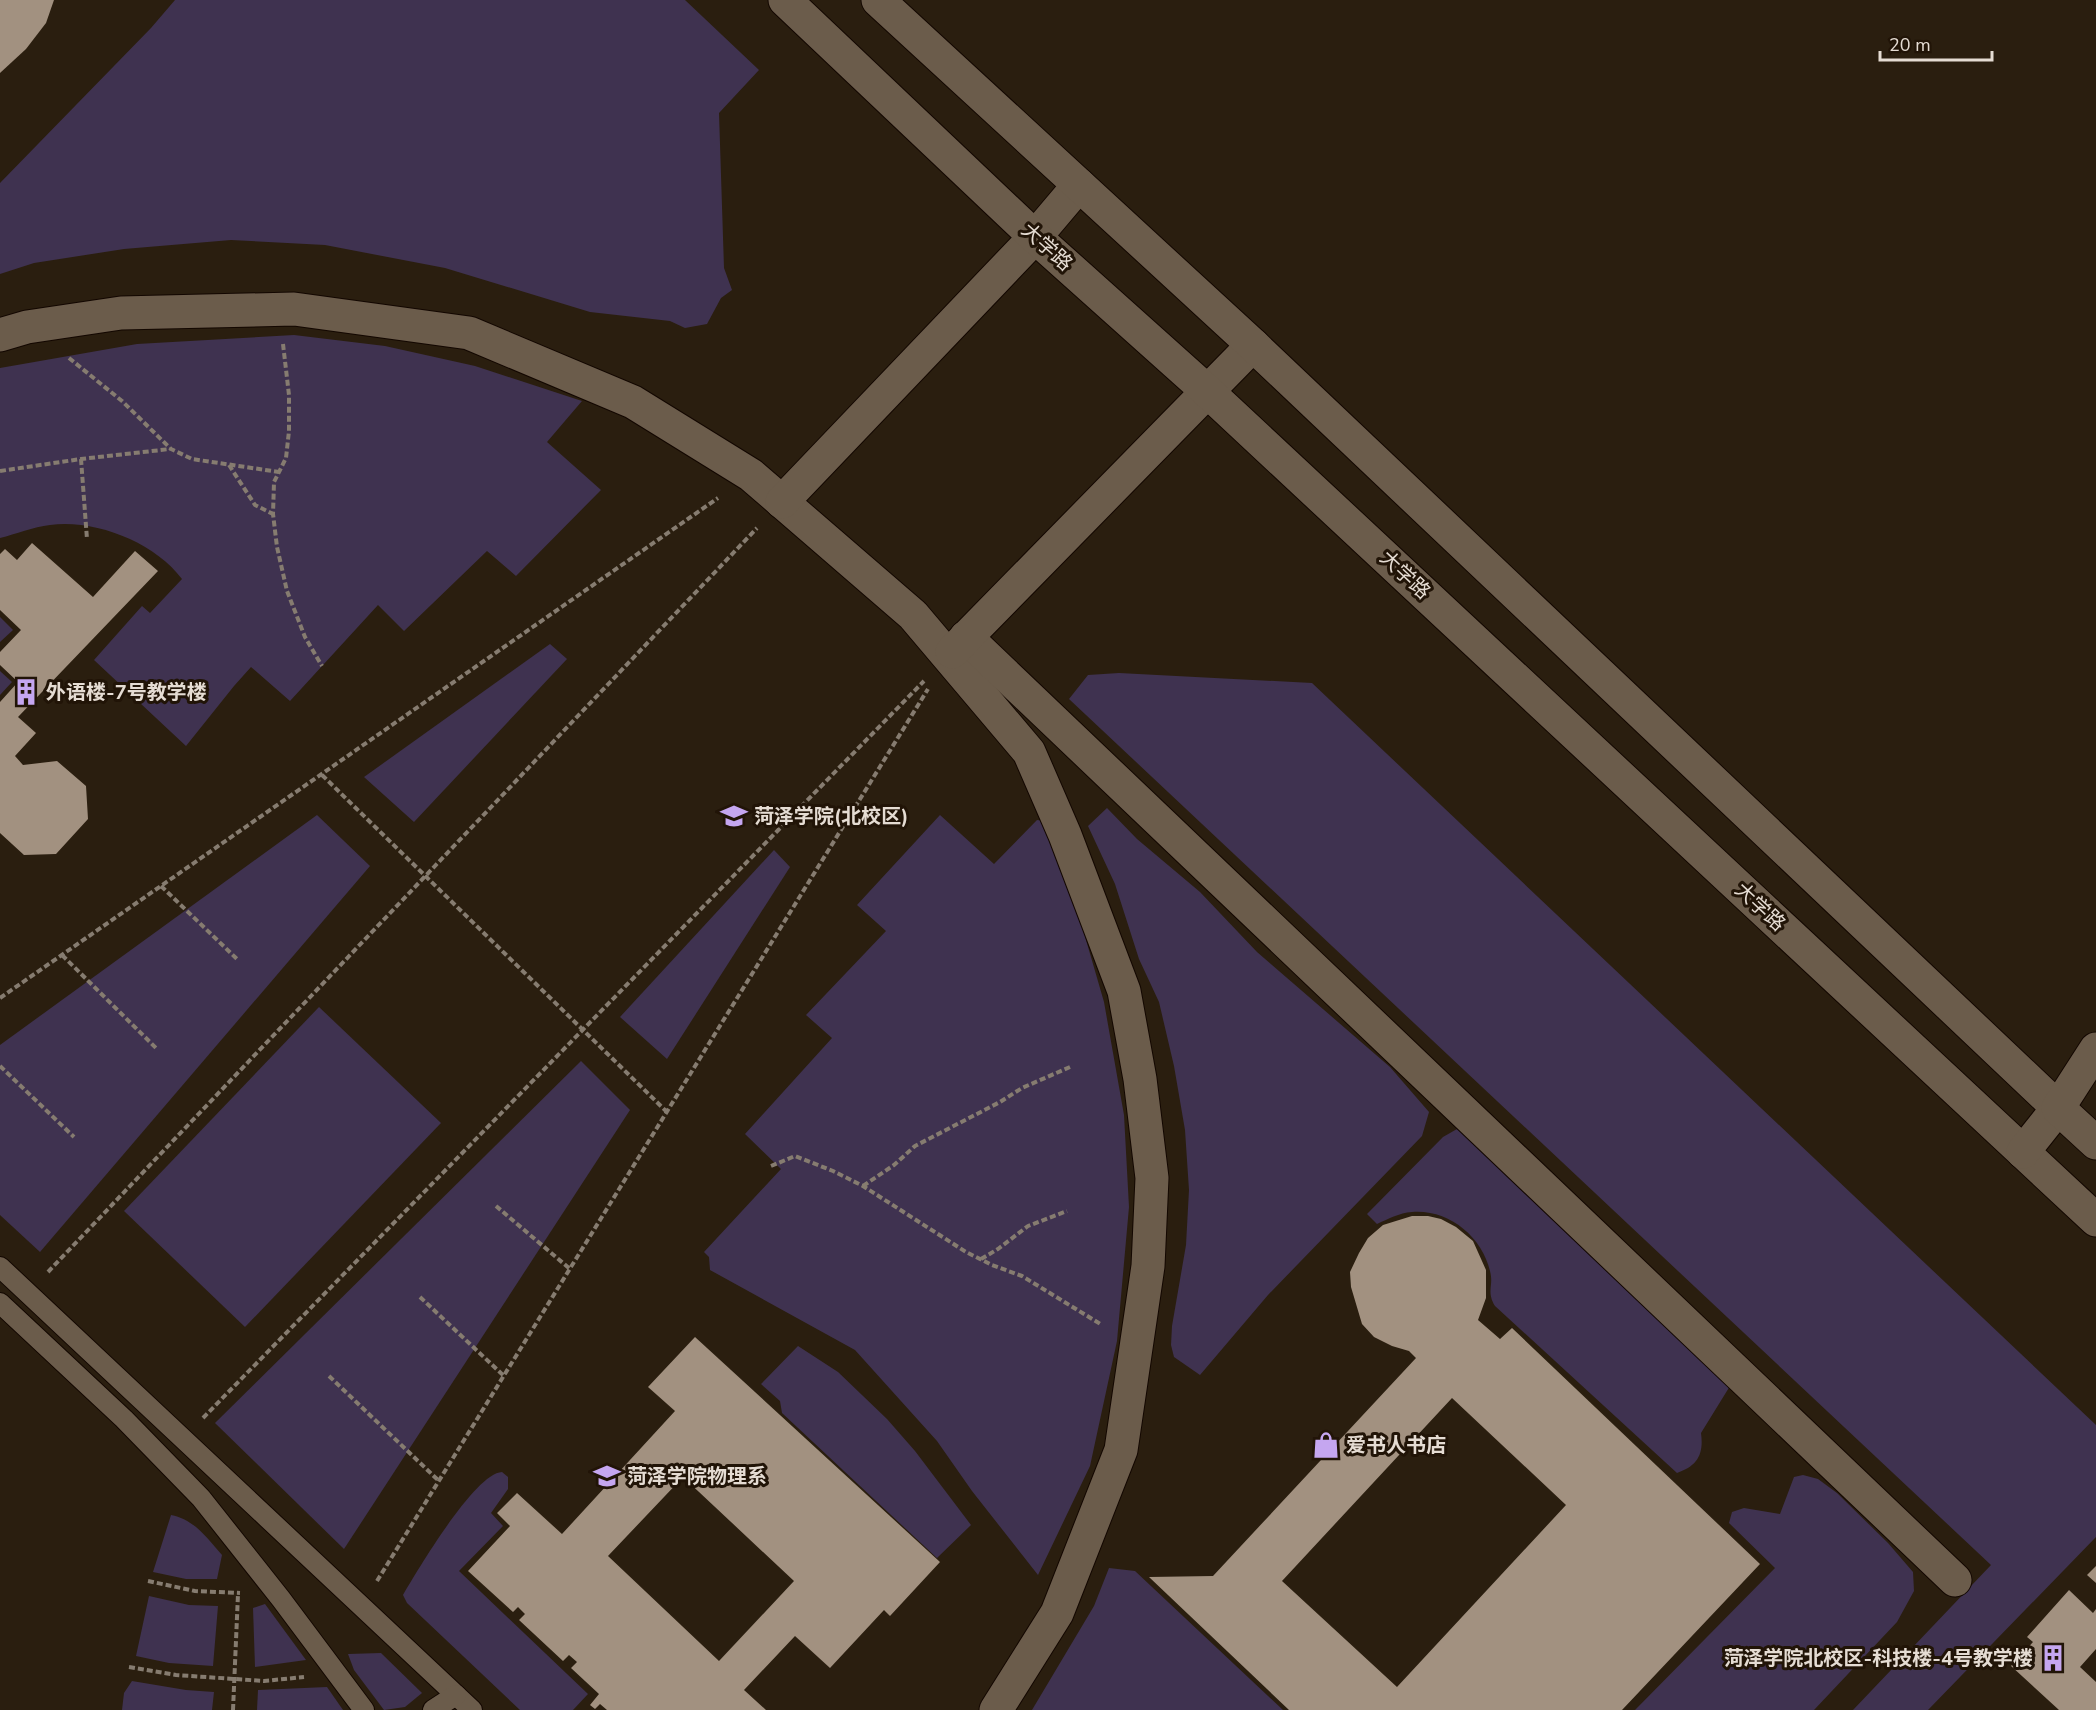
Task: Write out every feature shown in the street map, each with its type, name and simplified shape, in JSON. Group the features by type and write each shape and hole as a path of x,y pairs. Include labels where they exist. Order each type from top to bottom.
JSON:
{"street":[{"name":"大学路","path":"785,0 1035,237 1207,391 2096,1220"},
{"path":"878,0 1253,345 2096,1143"},
{"path":"782,502 1035,237 1079,185"},
{"path":"0,335 35,326 121,313 294,309 469,333 633,402 751,475 913,615 957,647 1955,1580"},
{"path":"957,647 1253,345"},
{"path":"957,647 1029,752 1065,835 1124,991 1140,1079 1152,1178 1148,1266 1121,1450 1057,1613 996,1710"},
{"path":"2023,1152 2058,1108 2096,1049"}],"lane":[{"path":"0,1267 472,1710"},
{"path":"0,1303 124,1419 201,1498 274,1589 364,1710"},
{"path":"434,1710 456,1695"}],"path":[{"path":"280,310 289,395 289,430 286,458 274,482 273,514 277,547 287,591 305,637 322,666"},
{"path":"35,326 86,373 122,401 171,449 192,459 279,472"},
{"path":"0,471 171,449"},
{"path":"81,459 87,539"},
{"path":"228,465 255,506 273,514"},
{"path":"0,998 751,475"},
{"path":"28,1293 782,502"},
{"path":"183,1438 957,647"},
{"path":"362,1606 957,647"},
{"path":"322,774 667,1112"},
{"path":"160,886 237,959"},
{"path":"62,956 158,1049"},
{"path":"0,1066 74,1137"},
{"path":"863,1186 894,1165 915,1146 1000,1102 1022,1088 1070,1067"},
{"path":"771,1166 795,1156 833,1171 863,1186 980,1259 1022,1276 1137,1344"},
{"path":"496,1206 570,1269"},
{"path":"980,1259 998,1250 1028,1226 1067,1211"},
{"path":"420,1297 504,1376"},
{"path":"329,1376 439,1481"},
{"path":"233,1710 240,1547"},
{"path":"148,1581 195,1591 238,1593 274,1589"},
{"path":"129,1667 176,1675 264,1681 338,1674"}],"shaded area":[{"path":"175,0 685,0 759,70 719,113 724,268 732,290 721,298 707,324 685,328 670,321 590,312 445,268 325,245 231,240 124,249 34,263 0,274 0,183 151,28"},
{"path":"294,335 385,346 475,366 582,401 547,442 601,490 516,576 487,551 404,631 378,605 290,701 251,667 186,746 94,660 142,606 150,613 182,579 156,554 140,544 104,530 67,524 50,525 0,538 0,368 137,344"},
{"path":"0,617 13,630 0,642"},
{"path":"550,644 567,659 414,822 364,777"},
{"path":"0,671 12,682 0,695"},
{"path":"1119,673 1312,683 2096,1425 2096,1537 1928,1710 1853,1710 1991,1565 1069,699 1088,675"},
{"path":"1107,808 1137,839 1200,892 1257,952 1390,1067 1429,1112 1422,1136 1268,1295 1200,1375 1174,1357 1171,1345 1172,1326 1186,1245 1189,1190 1185,1130 1174,1066 1159,1002 1139,959 1115,884 1088,826"},
{"path":"317,815 370,866 40,1252 0,1215 0,1045"},
{"path":"940,815 994,864 1037,820 1046,821 1073,895 1104,1002 1124,1115 1129,1207 1117,1341 1090,1466 1038,1575 972,1491 937,1441 855,1350 710,1270 709,1257 704,1252 781,1169 745,1134 832,1038 806,1015 886,931 857,905"},
{"path":"774,850 790,867 667,1059 620,1017"},
{"path":"319,1007 441,1123 245,1327 124,1211"},
{"path":"581,1061 630,1110 344,1549 215,1423"},
{"path":"1457,1129 1730,1386 1701,1433 1700,1453 1698,1459 1690,1467 1677,1473 1495,1306 1491,1296 1491,1276 1486,1258 1480,1247 1462,1227 1438,1215 1425,1212 1394,1216 1377,1224 1367,1214 1443,1137"},
{"path":"798,1346 838,1372 887,1419 915,1451 971,1525 937,1558 782,1413 780,1401 761,1384"},
{"path":"502,1472 508,1477 508,1489 491,1513 503,1526 459,1571 588,1694 573,1710 520,1710 407,1603 403,1595 433,1546 463,1505 477,1488"},
{"path":"1803,1475 1818,1479 1837,1493 1888,1543 1913,1572 1914,1591 1897,1622 1814,1710 1635,1710 1775,1568 1729,1523 1732,1512 1744,1508 1780,1514 1794,1477"},
{"path":"171,1515 193,1525 222,1555 217,1579 186,1579 153,1572"},
{"path":"1109,1568 1135,1571 1283,1710 1032,1710 1094,1606"},
{"path":"149,1596 189,1605 218,1606 213,1666 169,1663 136,1656"},
{"path":"265,1604 306,1660 255,1667 253,1608"},
{"path":"381,1653 422,1693 405,1707 384,1710 354,1670 348,1654"},
{"path":"132,1681 214,1692 212,1710 122,1710 124,1693"},
{"path":"327,1687 343,1710 257,1710 258,1690"}],"building":[{"path":"0,0 54,0 46,23 26,49 0,73"},
{"name":"外语楼-7号教学楼","path":"32,543 93,597 135,551 158,571 18,717 36,733 15,756 23,765 57,761 86,786 88,819 56,854 24,855 0,833 0,702 18,682 0,665 0,652 21,630 0,610 0,554 5,549 17,560"},
{"path":"1412,1216 1428,1216 1441,1219 1456,1227 1473,1241 1486,1270 1486,1298 1478,1320 1500,1339 1512,1328 1760,1564 1622,1710 1289,1710 1149,1577 1213,1576 1416,1358 1409,1351 1374,1337 1362,1324 1351,1287 1350,1272 1359,1253 1368,1238 1383,1225","holes":["1452,1398 1566,1505 1397,1687 1282,1581"]},
{"path":"695,1337 940,1562 890,1616 884,1610 830,1668 795,1636 744,1690 766,1710 607,1710 600,1704 595,1709 590,1705 599,1694 571,1668 577,1662 569,1655 563,1661 519,1620 525,1614 518,1607 513,1612 468,1571 510,1526 497,1513 517,1493 562,1534 675,1411 648,1387","holes":["683,1477 794,1581 719,1661 608,1556"]},
{"path":"2096,1566 2096,1583 2087,1575"},
{"name":"菏泽学院北校区-科技楼-4号教学楼","path":"2069,1590 2093,1613 2096,1609 2096,1649 2080,1667 2096,1682 2096,1710 2059,1710 2011,1666 2033,1642 2027,1637"}],"place":[{"name":"外语楼-7号教学楼","path":"26,692"},
{"name":"菏泽学院(北校区)","path":"734,816"},
{"name":"爱书人书店","path":"1326,1445"},
{"name":"菏泽学院物理系","path":"607,1476"},
{"name":"菏泽学院北校区-科技楼-4号教学楼","path":"2053,1658"}]}
